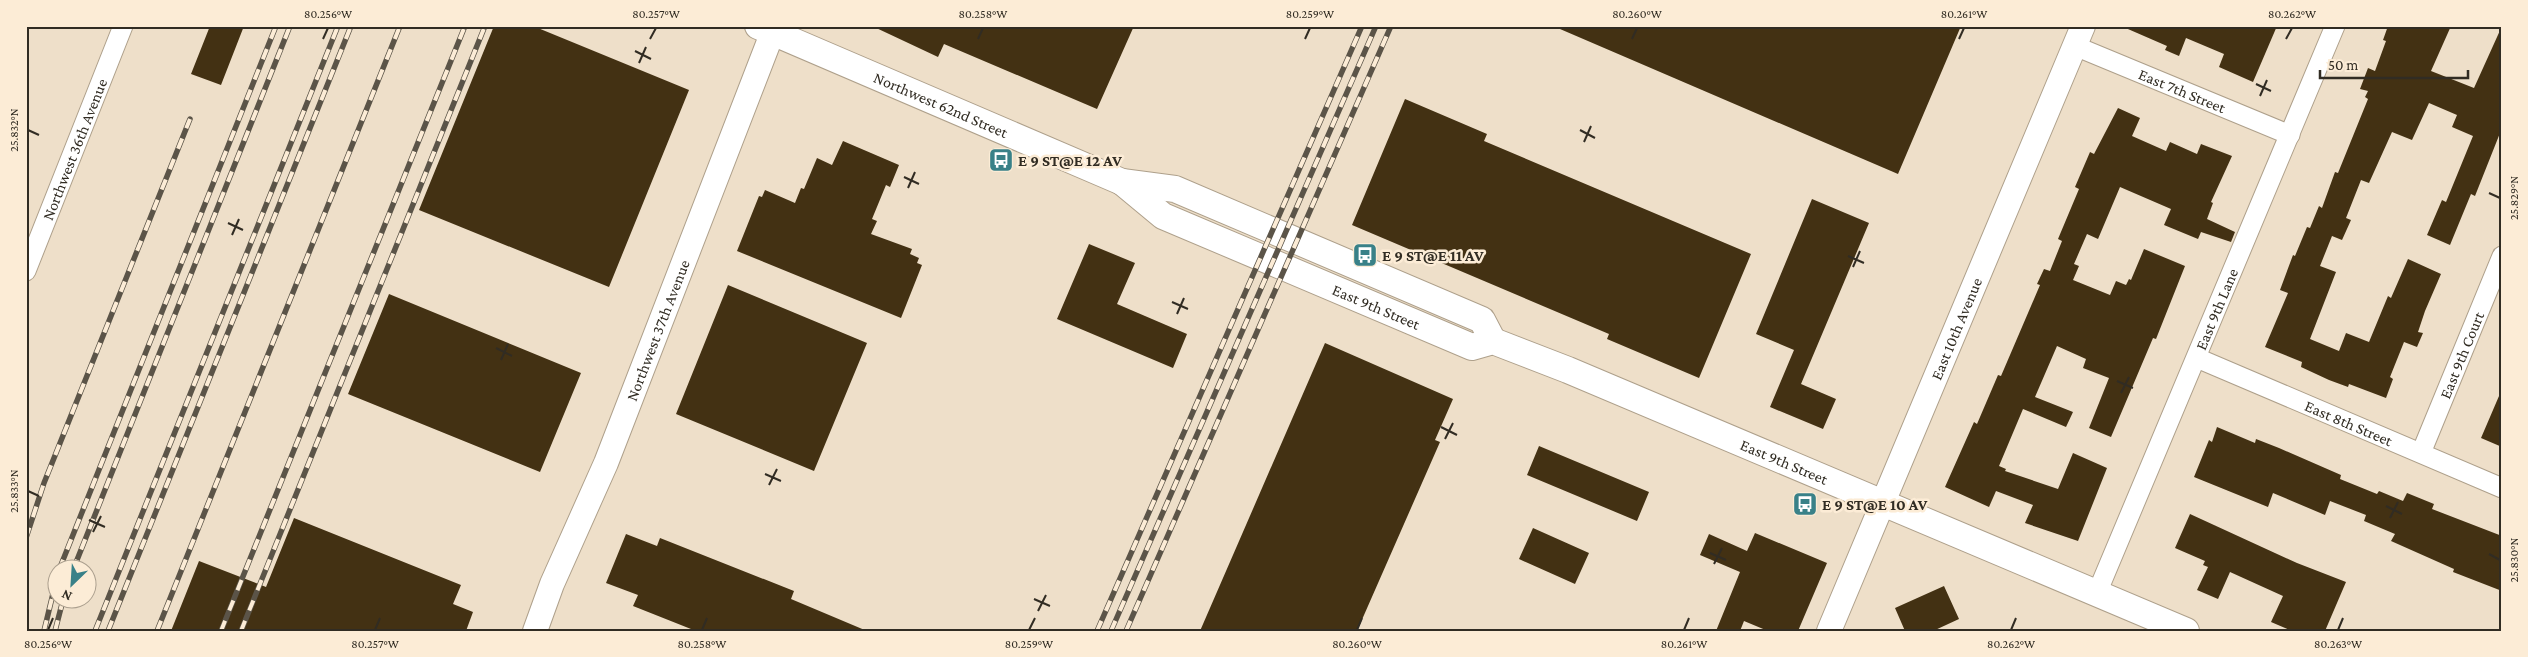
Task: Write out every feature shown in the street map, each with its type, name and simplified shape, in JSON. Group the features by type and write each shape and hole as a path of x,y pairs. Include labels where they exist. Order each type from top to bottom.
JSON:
{"main road":[{"name":"Northwest 62nd Street","path":"768,28 1122,182 1175,189 1272,232"},
{"name":"Northwest 62nd Street","path":"1122,182 1163,216 1261,258"},
{"name":"East 9th Street","path":"1272,232 1482,320 1493,341"},
{"name":"East 9th Street","path":"1261,258 1472,347 1493,341 1568,370 1880,504 2186,631"}],"street":[{"name":"Northwest 36th Avenue","path":"26,272 123,26"},
{"name":"East 9th Lane","path":"2097,593 2335,26"},
{"name":"Northwest 37th Avenue","path":"535,631 552,584 606,463 768,28"},
{"name":"East 7th Street","path":"2079,36 2290,135"},
{"name":"East 10th Avenue","path":"1829,631 1880,504 2079,36"},
{"name":"East 9th Court","path":"2421,453 2502,256"},
{"name":"East 8th Street","path":"2197,358 2502,488"}],"building":[{"path":"210,26 244,26 221,85 191,74"},
{"path":"494,26 533,26 689,90 609,287 419,210"},
{"path":"872,26 1134,26 1097,109 944,44 938,57"},
{"path":"1553,26 1961,26 1898,174"},
{"path":"2121,26 2277,26 2253,82 2219,67 2224,54 2186,38 2179,56 2165,50 2167,46"},
{"path":"2388,26 2451,26 2431,71 2474,88 2502,26 2502,128 2475,196 2471,194 2450,245 2427,235 2442,200 2446,202 2473,136 2452,127 2457,115 2429,103 2412,140 2392,132 2369,183 2361,180 2346,218 2351,220 2342,240 2332,236 2320,266 2336,272 2310,339 2339,351 2346,333 2369,342 2388,296 2391,298 2408,259 2441,274 2418,332 2423,333 2417,347 2404,342 2390,377 2393,379 2386,398 2349,384 2348,387 2329,380 2301,367 2302,362 2265,347 2288,293 2280,290 2293,255 2295,256 2307,227 2310,228 2319,206 2322,208 2335,172 2338,173 2368,99 2365,97 2368,91 2360,89 2368,68 2375,71 2386,41 2383,40"},
{"path":"1405,99 1487,134 1484,141 1751,254 1699,378 1607,339 1609,334 1352,225"},
{"path":"2118,108 2140,118 2132,136 2166,151 2170,142 2197,154 2201,144 2232,156 2211,202 2213,203 2207,219 2235,232 2231,242 2201,232 2198,239 2164,225 2171,209 2120,187 2098,239 2087,234 2074,264 2079,266 2073,280 2110,295 2116,281 2126,285 2129,279 2131,280 2144,249 2185,266 2156,339 2153,338 2111,437 2089,428 2109,378 2083,368 2086,359 2057,346 2035,397 2073,412 2066,427 2023,409 1999,466 2006,469 2005,471 2058,489 2073,453 2107,468 2078,541 2025,523 2033,505 1996,491 1989,507 1945,487 1974,422 1977,424 1998,375 2001,376 2040,285 2037,284 2044,269 2050,271 2062,241 2058,239 2079,189 2075,187 2090,152 2094,154"},
{"path":"843,141 899,165 890,187 886,185 872,219 877,221 871,234 912,249 910,254 919,258 917,263 922,265 901,318 737,251 759,196 762,197 765,190 795,203 801,188 804,189 817,158 832,165"},
{"path":"1812,199 1869,223 1801,384 1836,399 1823,429 1770,407 1794,350 1756,334"},
{"path":"1089,244 1135,263 1117,304 1187,334 1173,368 1057,319"},
{"path":"728,285 867,343 814,471 676,414"},
{"path":"389,294 581,373 540,472 348,394"},
{"path":"1325,343 1453,399 1435,440 1440,442 1357,631 1200,631"},
{"path":"2502,389 2502,447 2481,438"},
{"path":"2217,427 2255,443 2256,439 2279,448 2341,475 2340,479 2377,494 2379,491 2403,501 2407,493 2434,504 2432,509 2502,536 2502,591 2453,572 2454,569 2391,541 2395,534 2364,521 2366,515 2330,501 2325,515 2273,493 2268,507 2194,477 2209,440 2212,442"},
{"path":"1539,446 1649,492 1637,521 1527,475"},
{"path":"2190,514 2297,563 2346,582 2325,631 2292,631 2271,622 2283,596 2230,572 2218,599 2197,590 2208,567 2203,565 2205,561 2175,548"},
{"path":"294,518 461,585 453,604 473,612 466,631 171,631 199,561 266,587"},
{"path":"1533,528 1589,553 1575,584 1519,559"},
{"path":"1755,533 1827,563 1798,631 1768,631 1744,621 1740,631 1716,631 1740,572 1700,555 1709,534 1747,551"},
{"path":"626,534 657,546 660,538 794,591 791,599 867,631 696,631 633,606 638,595 606,583"},
{"path":"1944,586 1959,619 1933,631 1905,631 1895,608"}],"railway":[{"path":"63,560 276,26"},
{"path":"77,560 290,26"},
{"path":"95,631 338,26"},
{"path":"108,631 351,26"},
{"path":"157,631 400,26"},
{"path":"221,631 465,26"},
{"path":"241,631 485,26"},
{"path":"1097,631 1362,26"},
{"path":"1111,631 1376,26"},
{"path":"1126,631 1391,26"},
{"path":"26,538 44,483 190,119"},
{"path":"44,631 49,610"},
{"path":"55,631 60,610"}],"place":[{"name":"E 9 ST@E 12 AV","path":"1001,160"},
{"name":"E 9 ST@E 11 AV","path":"1365,255"},
{"name":"E 9 ST@E 10 AV","path":"1805,504"}]}
